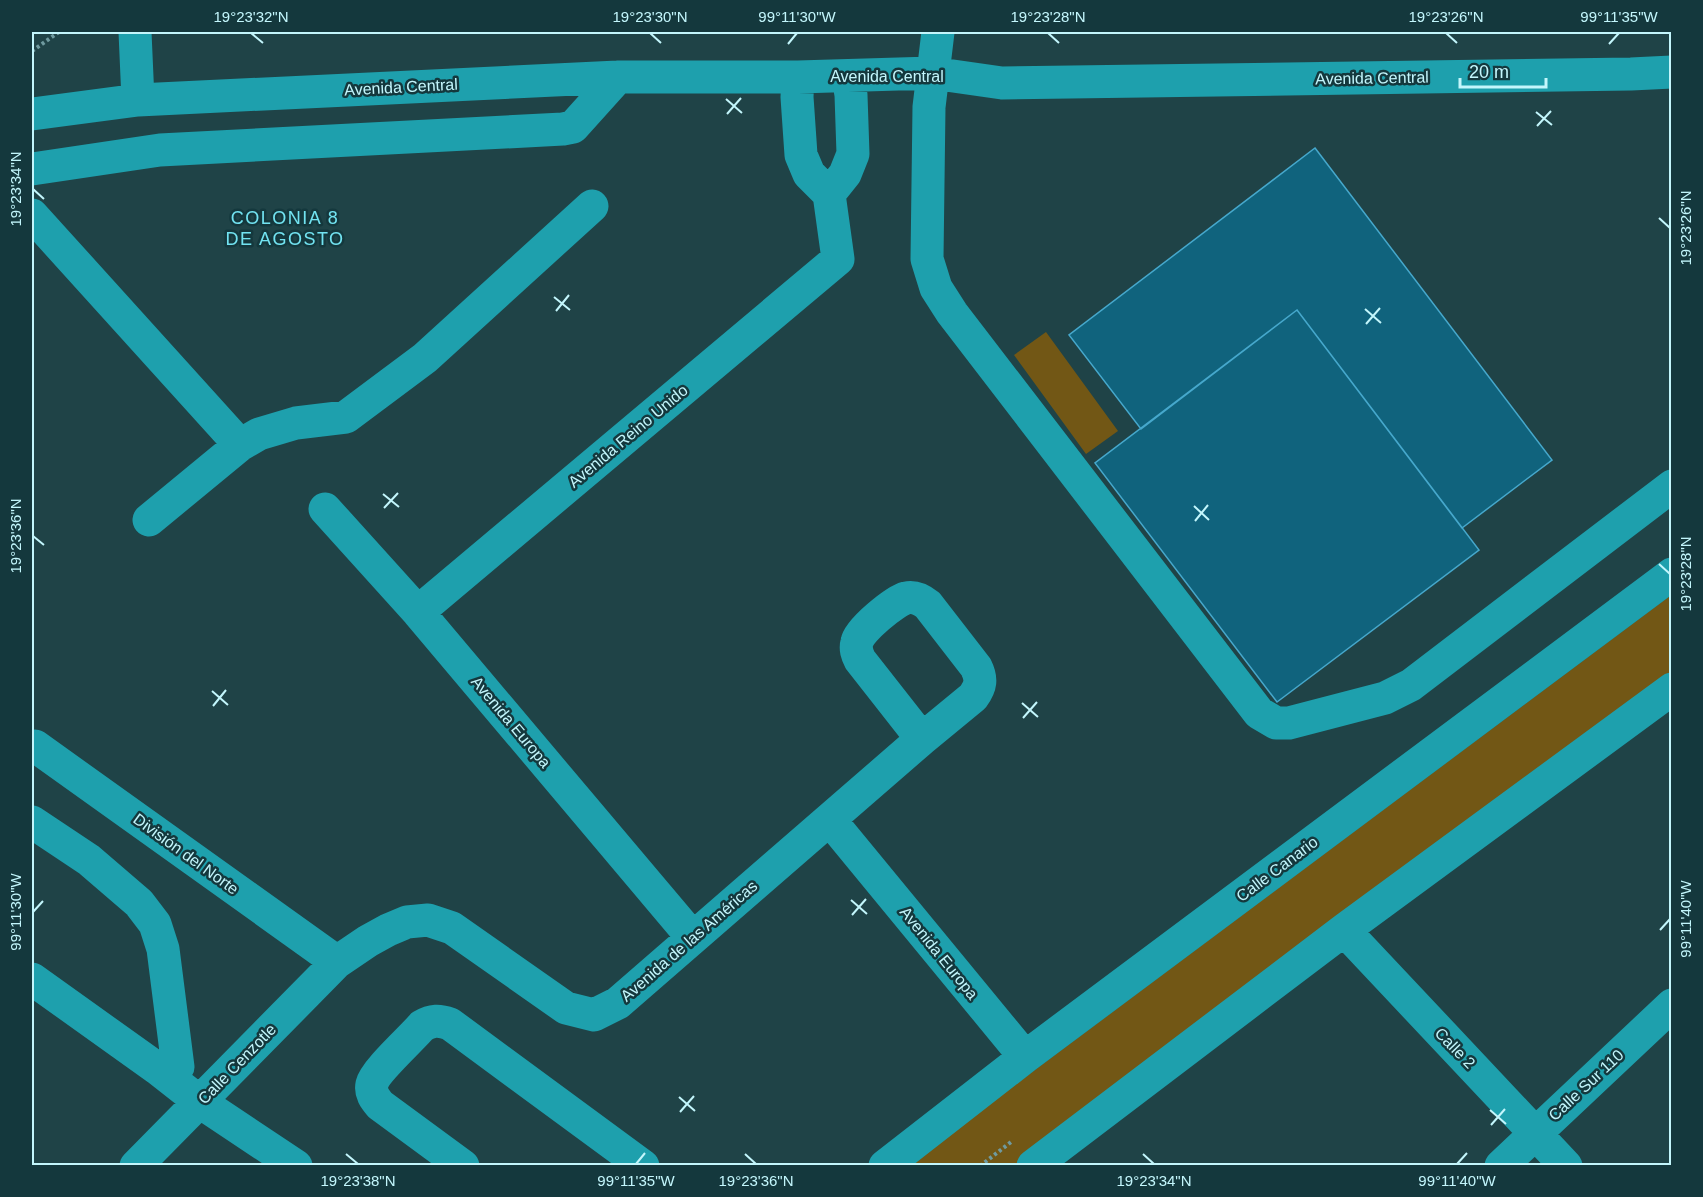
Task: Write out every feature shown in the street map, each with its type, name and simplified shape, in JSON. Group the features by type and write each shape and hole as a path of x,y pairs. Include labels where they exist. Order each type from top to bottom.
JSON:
{"street":[{"path":"135,32 138,100"},
{"path":"938,32 929,106 927,259 936,288 959,323 1259,713 1276,723 1289,723 1385,698 1411,685 1671,486"},
{"name":"Avenida Central","path":"32,114 138,100 618,77 848,76 932,73 1002,83 1671,72"},
{"path":"798,76 801,155 809,174 829,194 845,174 853,154 848,76"},
{"path":"32,169 160,150 563,129 573,127 618,77"},
{"name":"Avenida Reino Unido","path":"418,612 838,259 829,194"},
{"path":"149,520 240,445 259,434 296,423 346,417 425,358 592,206"},
{"path":"32,215 240,445"},
{"name":"Avenida Europa","path":"325,509 418,612 693,938"},
{"name":"Calle Canario","path":"885,1166 1025,1057 1671,574"},
{"path":"1034,1166 1344,930 1671,689"},
{"name":"Avenida de las Américas","path":"337,962 388,930 407,922 428,920 452,928 566,1008 594,1014 618,1003 922,739"},
{"name":"División del Norte","path":"35,746 337,962"},
{"name":"Avenida Europa","path":"830,820 1025,1057"},
{"path":"32,822 89,860 139,903 155,924 163,949 178,1067 170,1078"},
{"name":"Calle 2","path":"1344,930 1566,1166"},
{"name":"Calle Cenzotle","path":"136,1166 337,962"},
{"path":"32,979 200,1102 296,1166"},
{"name":"Calle Sur 110","path":"1501,1166 1671,1005"},
{"path":"463,1166 380,1105 373,1096 372,1084 377,1074 422,1026 431,1021 441,1020 450,1024 643,1166"}],"path":[{"path":"32,51 59,32"}],"shaded area":[{"path":"1046,332 1118,431 1086,454 1014,355"},
{"path":"1671,595 1671,682 1022,1165 906,1166"}],"building":[{"path":"1315,148 1552,460 1462,528 1297,310 1141,429 1069,335"},
{"path":"1297,310 1479,550 1277,702 1095,463"}],"district":[{"name":"COLONIA 8 DE AGOSTO","path":"285,228"}]}
